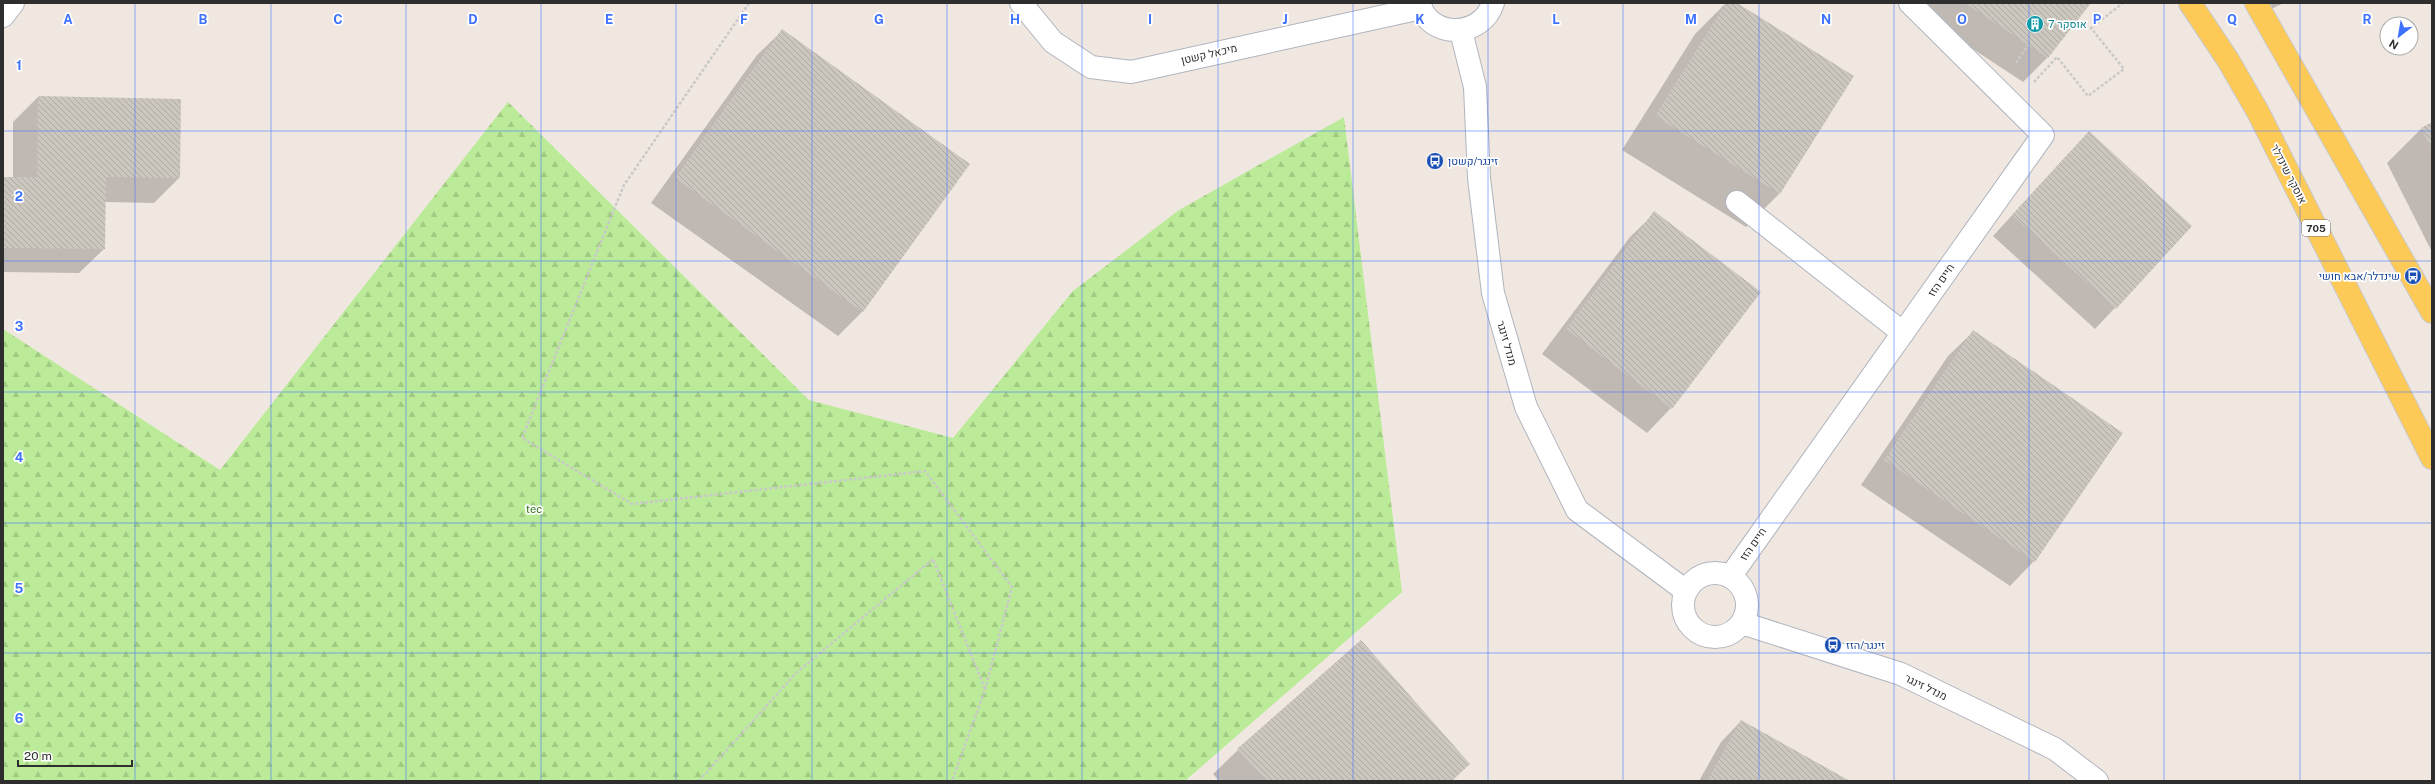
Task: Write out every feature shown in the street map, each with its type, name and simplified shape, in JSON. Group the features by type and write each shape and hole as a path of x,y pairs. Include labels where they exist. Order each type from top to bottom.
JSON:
{"main road":[{"name":"אוסקר שינדלר","path":"2190,3 2228,60 2258,112 2432,458"},
{"path":"2256,3 2432,312"}],"street":[{"path":"3,16 13,3"},
{"name":"מיכאל קשטן","path":"1021,3 1053,42 1091,67 1131,72 1420,5"},
{"path":"1420,5 1433,23 1442,28 1461,31 1473,27 1483,20 1493,3"},
{"name":"חיים הזז","path":"1730,577 2043,135 1910,3"},
{"name":"מנדל זינגר","path":"1461,31 1475,87 1479,178 1493,293 1526,407 1577,510 1686,591"},
{"path":"1737,202 1903,333"},
{"path":"1720,573 1730,577 1739,584 1746,597 1746,613 1742,623 1725,636 1715,638 1694,630 1684,612 1686,591 1700,576 1720,573"},
{"name":"מנדל זינגר","path":"1742,623 1901,674 2055,749 2097,781"}],"path":[{"path":"749,3 624,185 522,438 632,504 925,471 1012,587 985,690 952,781"},
{"path":"2032,84 2057,57 2088,96 2124,69 2091,28 2123,3"},
{"path":"699,781 796,673 933,560 985,690"}],"green space":[{"name":"tec","path":"508,102 809,400 953,438 1073,291 1179,210 1344,117 1402,592 1185,781 3,781 3,329 220,470"}],"building":[{"path":"1726,3 1737,3 1854,76 1780,194 1655,116"},
{"name":"אוסקר 7","path":"1965,3 2091,3 2048,58"},
{"path":"782,29 970,164 863,312 675,178"},
{"path":"38,96 181,99 180,178 106,177 105,249 3,248 3,177 37,177"},
{"path":"2432,122 2432,150 2421,128"},
{"path":"2089,131 2192,226 2116,309 2012,215"},
{"path":"1654,211 1761,292 1672,409 1566,329"},
{"path":"1973,330 2123,433 2035,562 1884,460"},
{"path":"1361,640 1470,764 1451,781 1266,781 1237,749"},
{"path":"1741,720 1850,781 1707,781"}],"place":[{"name":"אוסקר 7","path":"2035,24"},
{"name":"זינגר/קשטן","path":"1435,161"},
{"name":"שינדלר/אבא חושי","path":"2413,276"},
{"name":"זינגר/הזז","path":"1833,645"}]}
